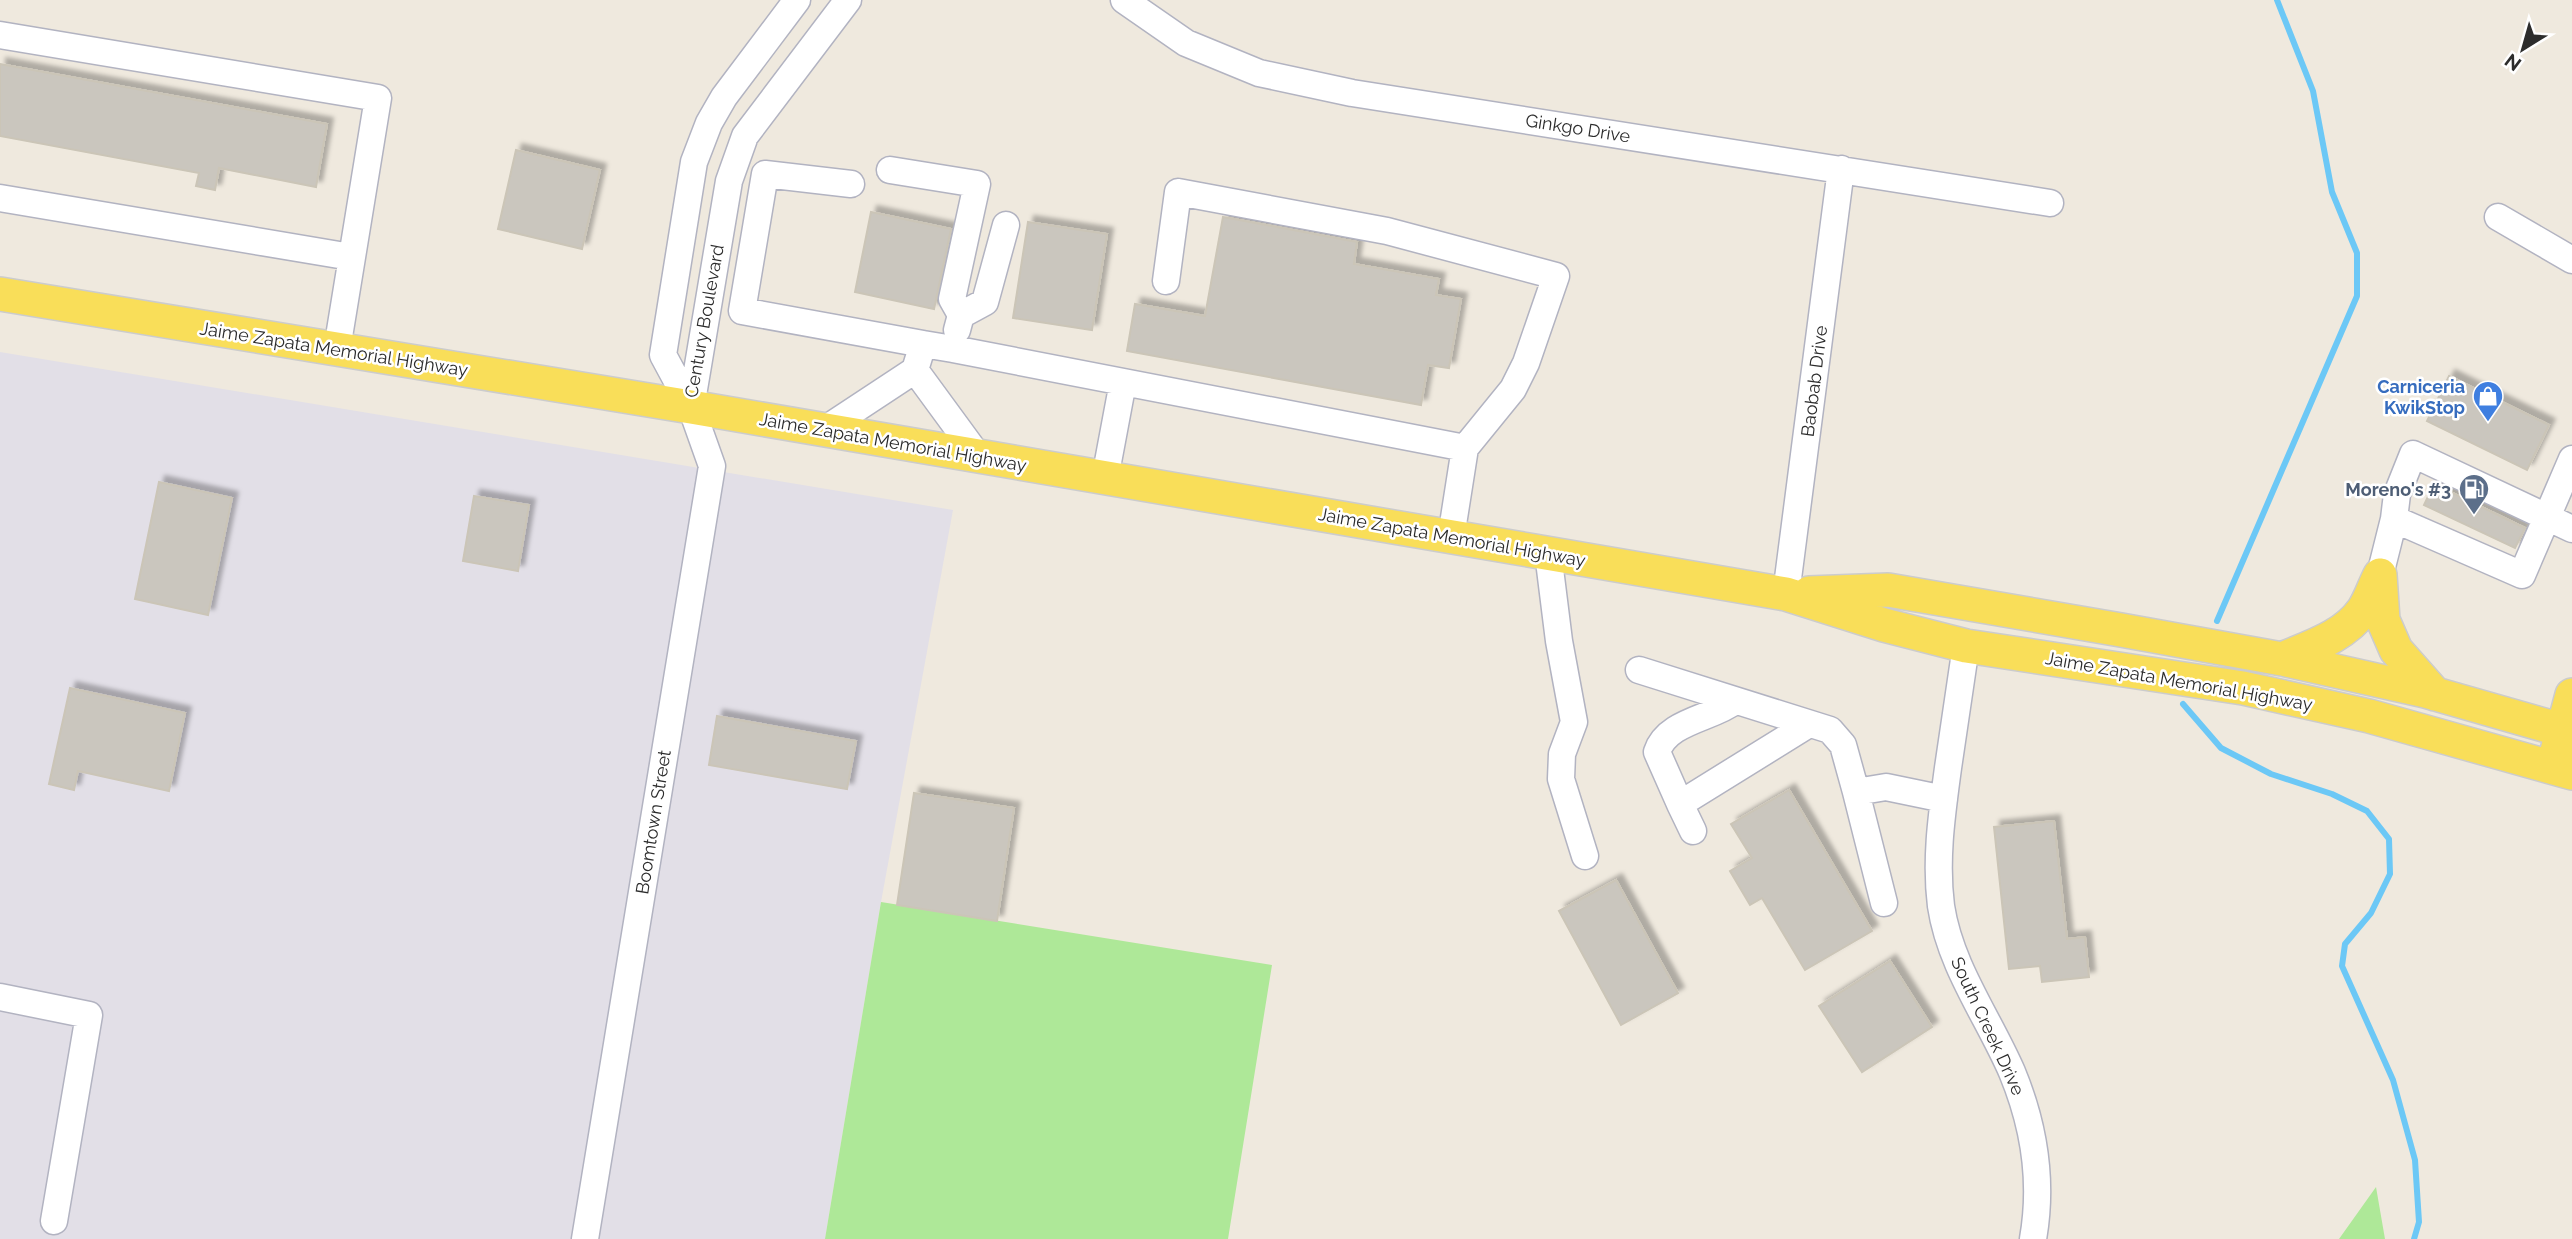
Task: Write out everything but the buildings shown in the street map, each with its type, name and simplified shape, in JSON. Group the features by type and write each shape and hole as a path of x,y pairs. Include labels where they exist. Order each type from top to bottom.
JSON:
{"main road":[{"name":"Jaime Zapata Memorial Highway","path":"0,294 691,407 1786,594 1884,625 1966,646 2243,688 2369,716 2562,770"},
{"path":"2282,659 2325,641 2348,627 2363,610 2380,575"},
{"path":"2380,575 2383,620 2396,650 2435,694"},
{"name":"Jaime Zapata Memorial Highway","path":"1786,594 1888,590 2155,636 2282,659 2435,694 2567,731"},
{"path":"1966,646 1978,635 2005,627 2121,642 2155,636"},
{"path":"2562,770 2572,695"}],"street":[{"name":"Century Boulevard","path":"691,407 663,355 694,162 709,123 724,97 797,0"},
{"name":"Century Boulevard","path":"691,407 733,167 746,136 848,0"},
{"name":"Ginkgo Drive","path":"1124,0 1186,43 1259,73 1352,93 2050,203"},
{"path":"0,35 379,98 337,349"},
{"path":"733,167 765,174 851,184"},
{"name":"Baobab Drive","path":"1786,594 1841,169"},
{"path":"890,170 977,184 952,299 961,315 953,349"},
{"path":"765,174 742,311 1465,448"},
{"path":"1166,281 1178,192 1387,231 1556,276 1526,363 1517,380 1465,448 1451,537"},
{"path":"0,198 351,257"},
{"path":"2498,217 2572,260"},
{"path":"961,315 985,302 1006,225"},
{"path":"824,430 915,370 923,344"},
{"path":"915,370 978,456"},
{"path":"1105,478 1123,382"},
{"name":"Boomtown Street","path":"585,1239 712,466 691,407"},
{"path":"2380,575 2394,519 2397,494 2413,454 2572,529"},
{"path":"2394,519 2522,575 2572,459"},
{"path":"1548,554 1559,641 1574,722 1562,754 1561,779 1585,856"},
{"name":"South Creek Drive","path":"1966,646 1938,861 1941,907 1951,945 1975,1002 2011,1071 2032,1132 2037,1216 2033,1239"},
{"path":"1639,670 1830,730 1843,745 1884,903"},
{"path":"1693,831 1657,752 1660,743 1669,733 1735,701"},
{"path":"1680,804 1809,724"},
{"path":"1856,792 1886,787 1944,799"},
{"path":"0,996 89,1014 54,1221"}],"shaded area":[{"path":"0,352 953,510 881,902 825,1239 0,1239"}],"green space":[{"path":"881,902 1272,965 1228,1239 825,1239"},
{"path":"2376,1187 2385,1239 2339,1239"}],"waterway":[{"path":"2217,621 2357,296 2357,253 2332,192 2313,91 2277,0"},
{"path":"2183,704 2221,748 2271,774 2332,794 2367,811 2389,839 2390,874 2371,913 2345,944 2342,966 2393,1080 2415,1160 2419,1222 2414,1239"}],"place":[{"name":"Carniceria KwikStop","path":"2488,423"},
{"name":"Moreno's #3","path":"2474,516"}]}
